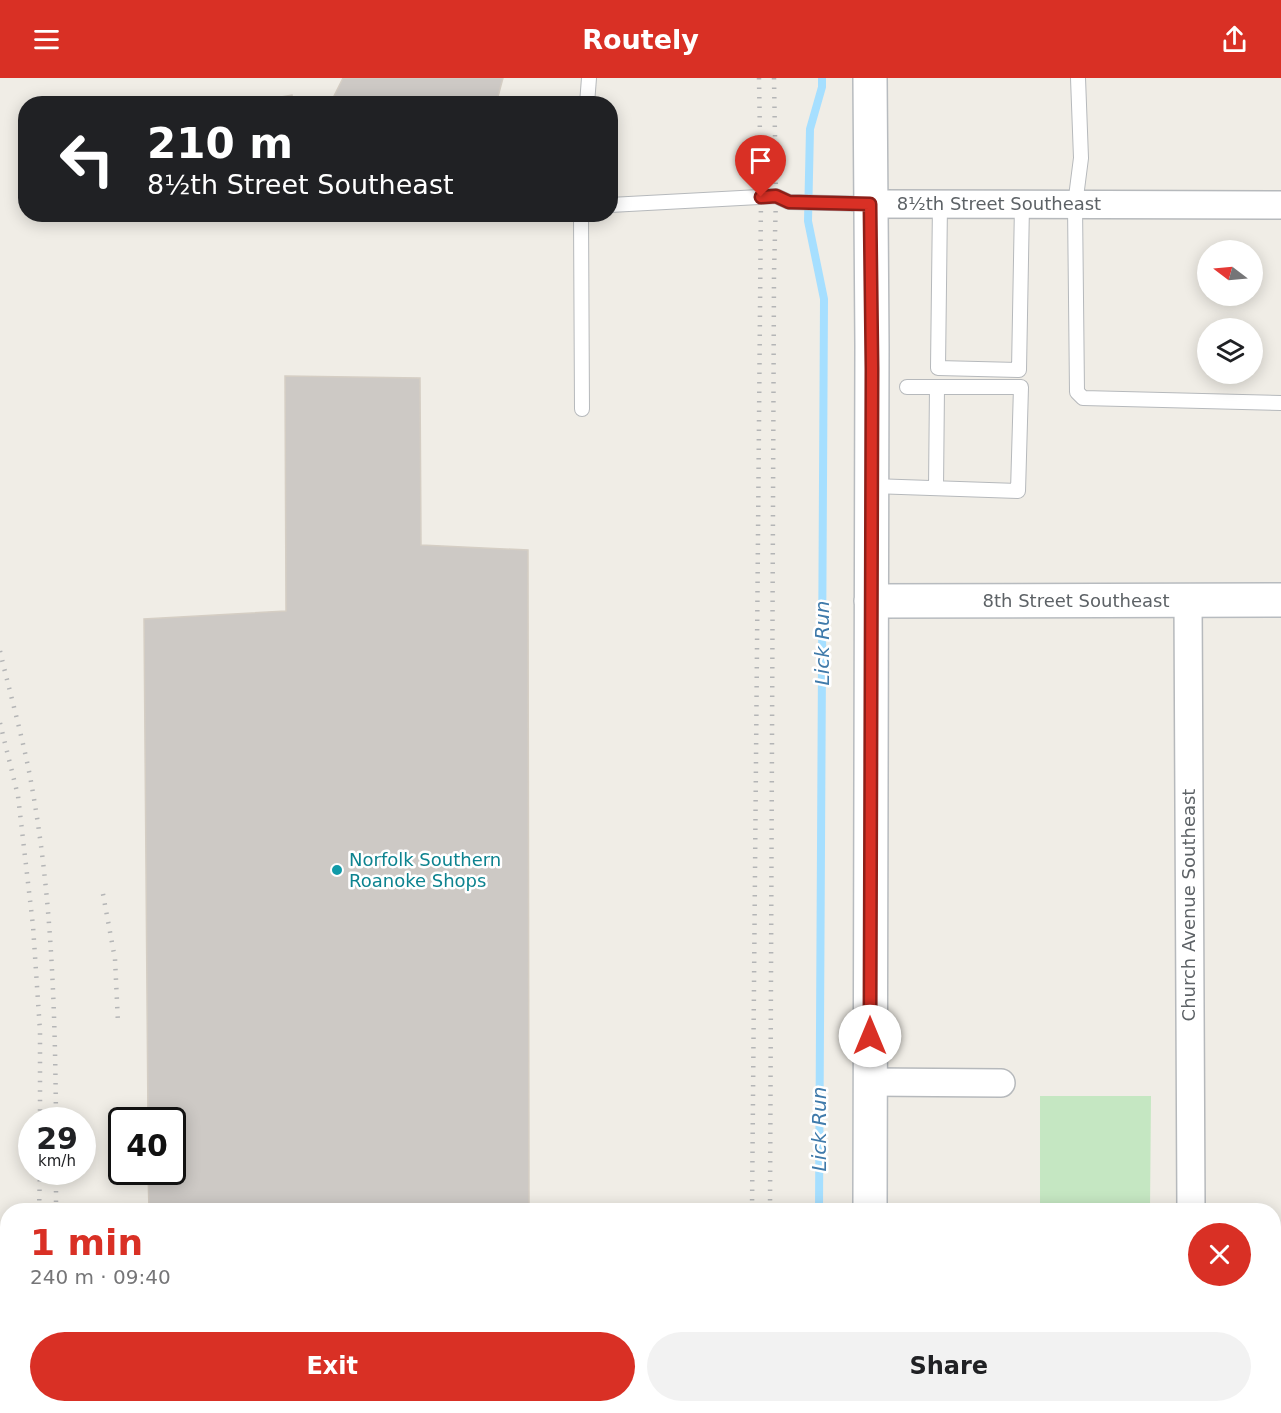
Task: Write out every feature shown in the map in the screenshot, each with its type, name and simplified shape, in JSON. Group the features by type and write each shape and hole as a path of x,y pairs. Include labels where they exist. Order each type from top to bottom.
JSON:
{"street":[{"path":"870,78 872,486 870,1203"},
{"name":"8½th Street Southeast","path":"870,204 1281,205"},
{"name":"Church Avenue Southeast","path":"1188,600 1191,1203"},
{"name":"8th Street Southeast","path":"871,601 1281,600"},
{"path":"870,1082 1001,1083"}],"lane":[{"path":"588,96 590,78"},
{"path":"1078,78 1081,158 1075,205 1077,392 1083,398 1281,403"},
{"name":"8½th Street Southeast","path":"618,205 776,196 789,202 870,204"},
{"path":"940,204 939,368 1019,370 1022,205"},
{"path":"581,222 582,409"},
{"path":"872,486 1018,491 1021,387 907,387"},
{"path":"936,488 937,387"}],"green space":[{"path":"1040,1096 1151,1096 1150,1203 1040,1203"}],"building":[{"path":"343,78 503,78 498,96 334,96"},
{"name":"Norfolk Southern Roanoke Shops","path":"285,376 420,378 421,545 528,550 529,1203 149,1203 148,1185 186,1185 186,1107 148,1107 144,619 286,611"}],"waterway":[{"name":"Lick Run","path":"819,1203 824,299 808,221 810,129 822,87 822,78"}],"railway":[{"path":"752,1203 761,197 759,78"},
{"path":"770,1203 776,196 774,78"},
{"path":"0,651 30,775 39,834 48,916 53,997 56,1107"},
{"path":"0,723 18,796 33,926 40,1031 40,1107"},
{"path":"103,894 115,959 118,1023"},
{"path":"39,1203 40,1185"},
{"path":"56,1185 56,1203"}],"place":[{"name":"Norfolk Southern Roanoke Shops","path":"337,870"}],"route":[{"path":"761,197 776,196 789,202 870,204 872,369 870,1036"}]}
